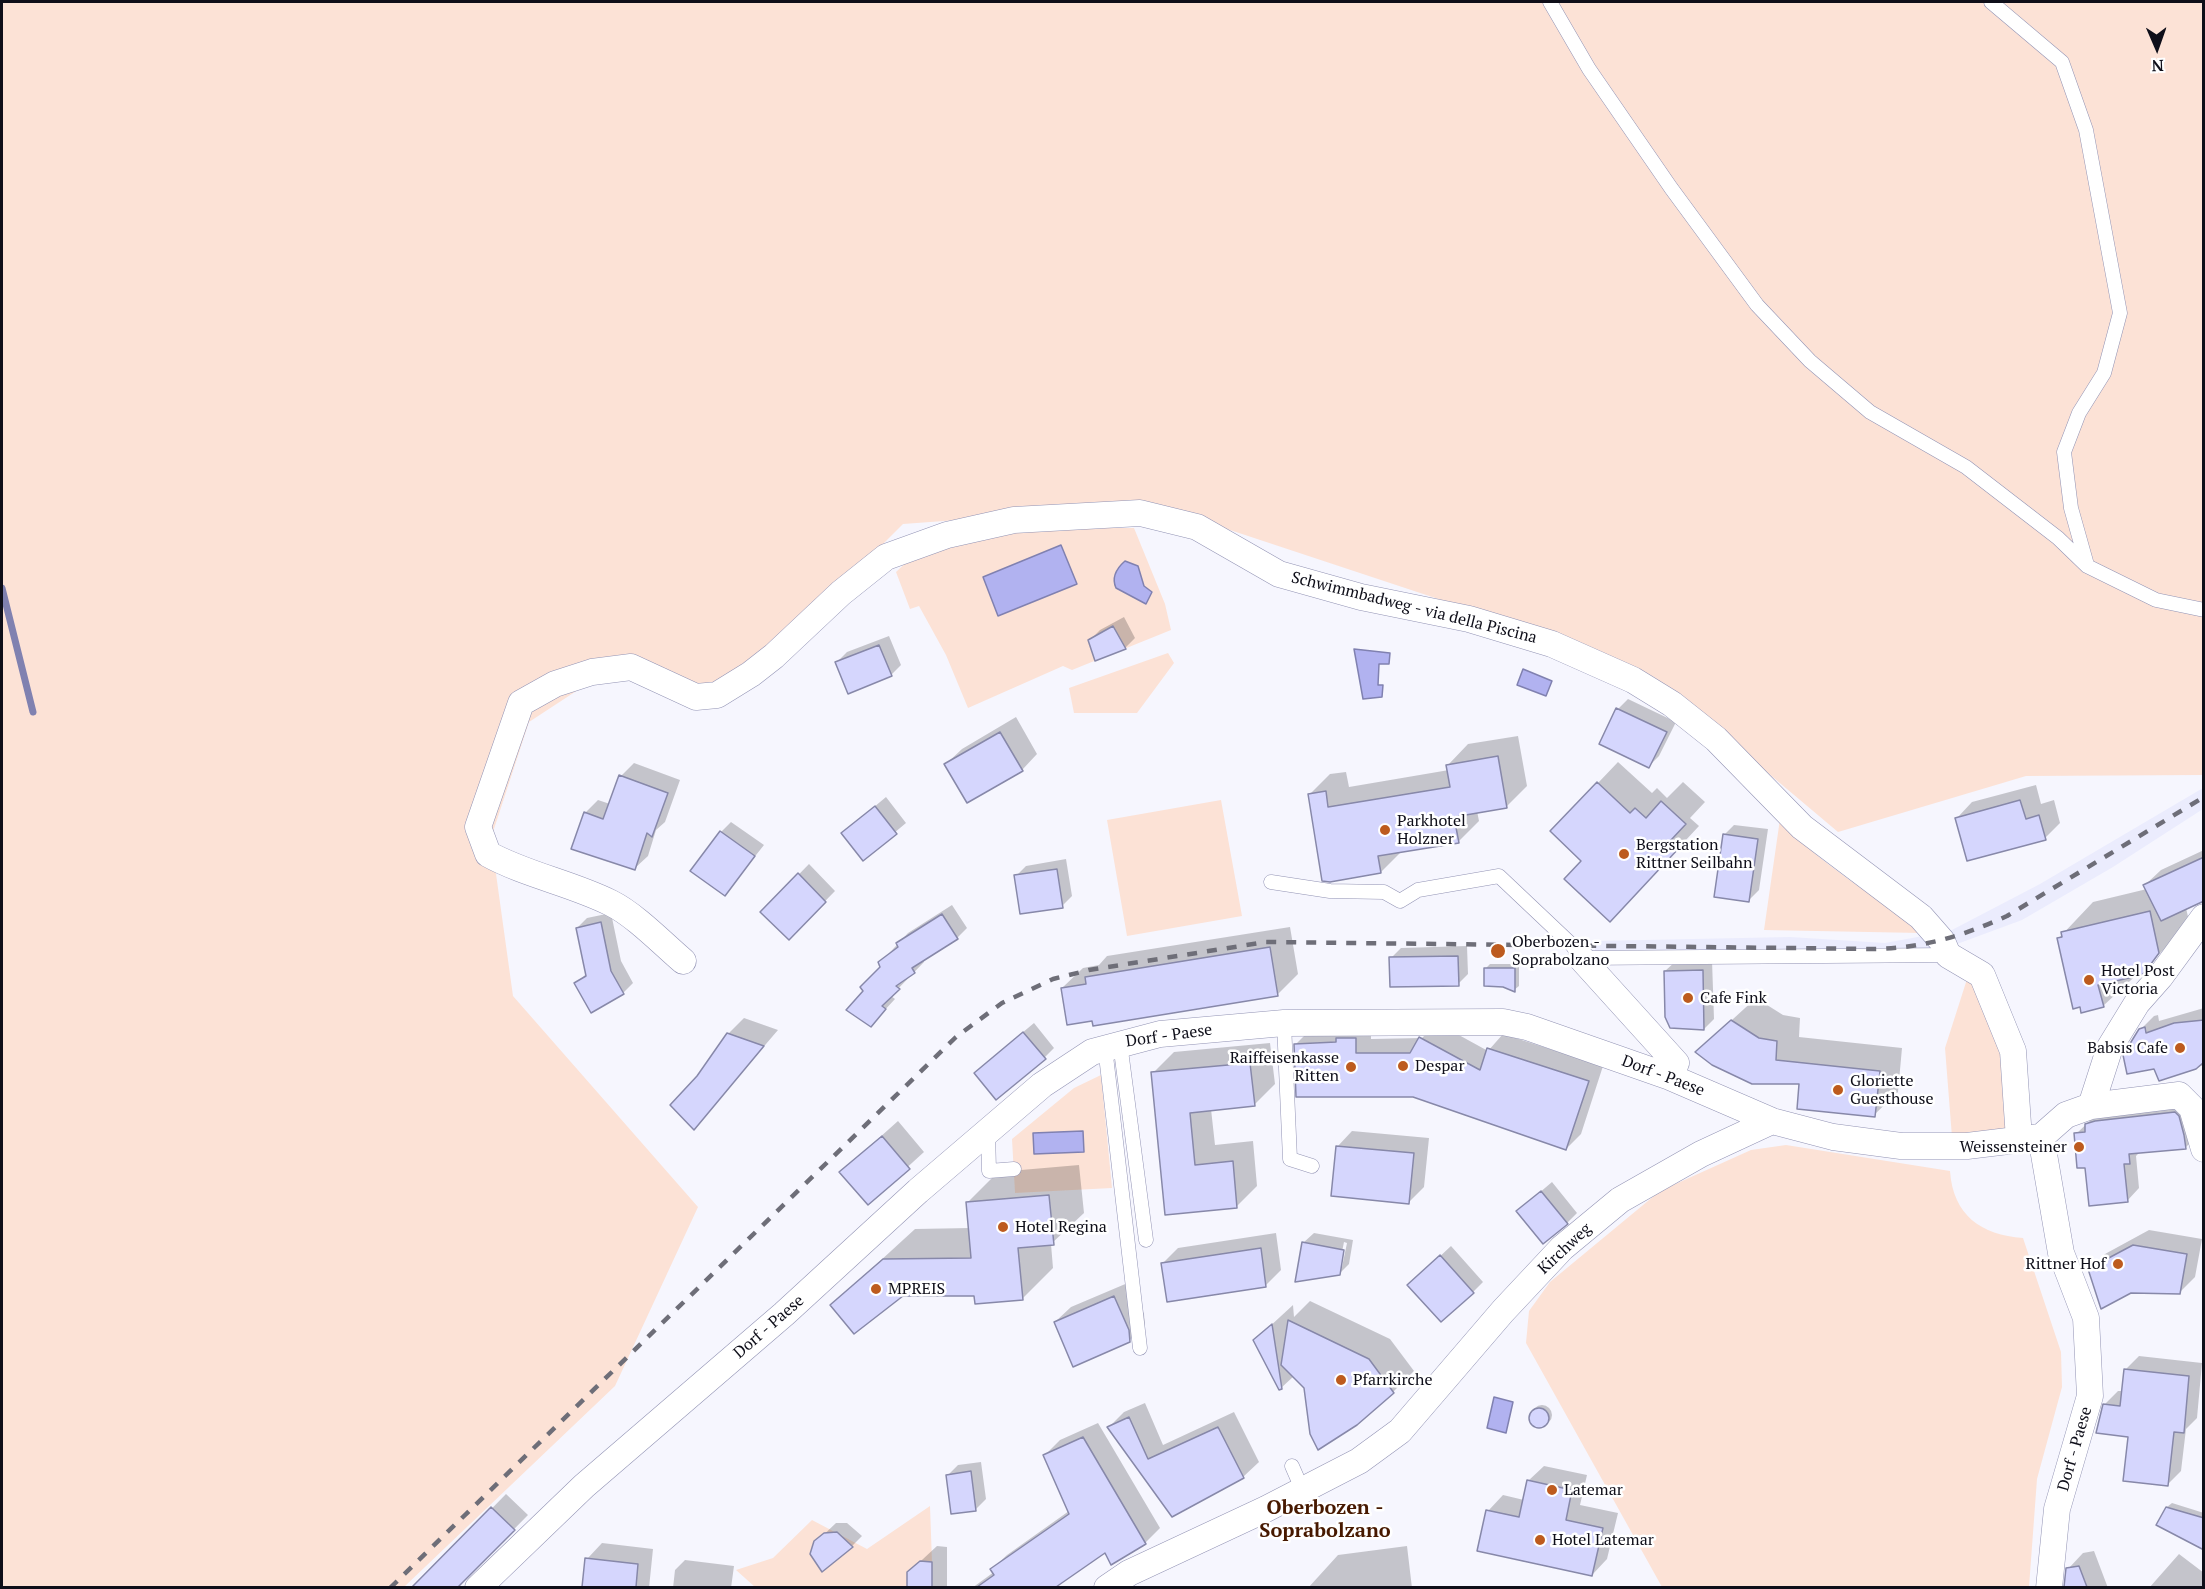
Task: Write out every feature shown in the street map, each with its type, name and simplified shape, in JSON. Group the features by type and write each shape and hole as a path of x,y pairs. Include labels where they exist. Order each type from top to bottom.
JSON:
{"street":[{"name":"Schwimmbadweg - via della Piscina","path":"683,961 615,905 555,879 504,863 488,854 478,827 521,703 555,684 592,672 631,667 696,697 717,695 752,674 841,593 886,557 946,535 1014,520 1140,513 1197,527 1280,574 1361,597 1469,619 1552,644 1633,680 1672,704 1716,739 1802,828 1922,917 1942,941 1948,955 1982,975 2013,1051 2030,1138"},
{"path":"2091,1106 2110,1047 2137,1003 2160,977 2204,917"},
{"path":"1581,958 1676,1063 1670,1077"},
{"name":"Dorf - Paese","path":"478,1587 584,1486 784,1314 918,1191 1042,1085 1092,1052 1160,1034 1284,1023 1503,1022 1527,1027 1670,1077 1772,1121 1833,1137 1900,1146 1967,1146 2030,1138 2061,1253 2086,1318 2090,1396 2058,1509 2049,1587"},
{"path":"2030,1138 2066,1115 2091,1106 2179,1095 2192,1108 2204,1149"},
{"name":"Kirchweg","path":"1107,1587 1129,1574 1266,1509 1297,1478 1359,1461 1400,1431 1503,1311 1562,1248 1620,1200 1701,1154 1772,1121"}],"lane":[{"path":"1550,2 1589,69 1671,188 1757,304 1810,362 1870,412 1966,467 2058,538 2087,566 2156,600 2204,610"},
{"path":"1991,2 2062,62 2086,130 2120,313 2104,373 2079,413 2064,452 2071,508 2087,566"},
{"path":"1271,882 1330,891 1384,892 1400,902 1418,890 1499,876 1572,945 1581,958 1948,955"},
{"path":"1284,1023 1290,1159 1312,1166"},
{"path":"1112,1045 1146,1240"},
{"path":"1112,1045 1140,1348"},
{"path":"988,1131 989,1171 1014,1169"}],"shaded area":[{"path":"2,2 2203,2 2203,775 2026,776 1838,832 1654,677 1541,633 1230,530 1149,506 903,524 726,701 631,675 584,686 529,722 491,838 513,996 698,1207 615,1386 404,1587 2,1587"},
{"path":"1134,528 1165,604 1171,630 1072,670 1063,666 968,708 946,655 919,606 910,609 896,572 914,555 1008,532"},
{"path":"1168,653 1174,663 1137,713 1074,713 1069,688"},
{"path":"2203,788 2203,809 2113,867 2022,920 1957,944 1922,953 1595,953 1595,941 1790,937 1885,943 1950,931 2040,884"},
{"path":"1221,800 1242,916 1127,936 1107,820"},
{"path":"1780,819 1795,836 1829,865 1921,933 1764,930"},
{"path":"1968,976 1978,984 2008,1052 2014,1133 1952,1137 1945,1048"},
{"path":"1101,1075 1112,1188 1015,1193 1012,1139 1074,1088"},
{"path":"1786,1145 1950,1171 1957,1200 1972,1220 1994,1232 2023,1238 2061,1352 2062,1387 2037,1479 2029,1587 1662,1587 1526,1343 1529,1311 1550,1282 1660,1191 1751,1150"},
{"path":"930,1506 932,1562 920,1561 908,1572 907,1587 755,1587 736,1570 773,1558 812,1520 867,1549"}],"water":[{"path":"1061,545 1077,584 998,616 983,577"},
{"path":"1125,561 1138,566 1144,586 1152,592 1146,604 1116,588 1114,580 1116,573"},
{"path":"1354,649 1390,653 1389,664 1379,664 1378,685 1383,685 1382,697 1363,699"},
{"path":"1523,669 1552,681 1546,696 1517,685"},
{"path":"1083,1131 1084,1152 1034,1154 1033,1133"},
{"path":"1494,1397 1513,1402 1506,1433 1487,1428"}],"building":[{"path":"1113,626 1126,649 1095,661 1088,640"},
{"path":"879,645 892,676 848,694 835,662"},
{"path":"1616,708 1667,732 1649,768 1599,744"},
{"path":"1000,732 1023,771 967,803 944,764"},
{"name":"Parkhotel Holzner","path":"1498,756 1507,808 1454,817 1459,843 1378,856 1381,873 1330,882 1322,881 1308,794 1326,791 1328,807 1450,787 1446,765"},
{"path":"619,775 668,793 652,837 647,833 635,870 571,849 584,812 603,819"},
{"name":"Bergstation Rittner Seilbahn","path":"1597,782 1630,813 1635,808 1646,818 1661,801 1686,824 1671,840 1679,848 1610,922 1564,879 1581,861 1550,831"},
{"path":"2020,800 2026,819 2039,815 2046,840 1967,861 1955,818"},
{"path":"875,806 897,834 863,861 841,833"},
{"path":"720,831 755,856 725,896 690,871"},
{"path":"1723,834 1758,839 1749,902 1714,897"},
{"path":"2204,857 2204,901 2161,921 2143,885"},
{"path":"1057,869 1063,908 1020,914 1014,875"},
{"path":"798,873 826,902 789,940 760,912"},
{"path":"2150,911 2159,953 2148,968 2142,975 2098,985 2104,1007 2081,1013 2080,1007 2073,1009 2057,938 2062,937 2061,932"},
{"path":"942,914 958,939 912,968 915,973 896,986 900,989 882,1006 886,1009 871,1027 846,1010 863,991 860,987 880,967 878,962 898,947 896,943"},
{"path":"601,922 611,971 624,994 591,1013 574,983 586,976 576,928"},
{"path":"1270,947 1278,996 1093,1026 1092,1021 1067,1025 1061,988 1086,984 1085,977"},
{"path":"1458,956 1459,986 1390,987 1389,957"},
{"path":"1484,968 1515,968 1515,992 1503,987 1484,986"},
{"path":"1703,970 1704,1030 1670,1028 1665,1017 1664,971"},
{"path":"1731,1020 1759,1038 1777,1041 1776,1060 1880,1071 1875,1117 1797,1109 1799,1084 1752,1084 1712,1065 1695,1052"},
{"path":"2204,1020 2204,1062 2196,1069 2159,1081 2154,1069 2127,1074 2123,1055 2139,1029 2145,1027 2146,1033 2174,1023"},
{"path":"1023,1032 1046,1059 996,1100 974,1073"},
{"path":"727,1033 764,1046 694,1130 670,1105 697,1076"},
{"path":"1419,1037 1480,1070 1487,1048 1589,1081 1566,1150 1413,1097 1296,1097 1294,1044 1336,1042 1336,1038 1356,1038 1356,1053 1410,1053"},
{"path":"1250,1063 1255,1106 1190,1113 1195,1165 1233,1161 1237,1208 1165,1215 1151,1072"},
{"path":"2175,1112 2179,1116 2186,1149 2129,1154 2130,1164 2124,1164 2128,1202 2089,1206 2085,1168 2077,1168 2074,1133 2085,1132 2085,1124 2095,1121"},
{"path":"882,1136 910,1169 868,1205 839,1172"},
{"path":"1336,1146 1414,1153 1409,1204 1331,1196"},
{"path":"1541,1191 1568,1224 1543,1244 1516,1211"},
{"path":"1049,1195 1054,1245 1018,1248 1023,1300 975,1304 974,1296 903,1296 854,1334 830,1305 883,1259 971,1258 966,1202"},
{"path":"1302,1242 1344,1250 1340,1275 1295,1282"},
{"path":"2133,1245 2187,1254 2180,1294 2131,1293 2101,1309 2088,1269"},
{"path":"1261,1248 1266,1287 1167,1302 1161,1263"},
{"path":"1440,1255 1474,1293 1441,1322 1407,1285"},
{"path":"1114,1296 1129,1330 1130,1342 1073,1367 1054,1322"},
{"name":"Pfarrkirche","path":"1288,1320 1369,1359 1394,1393 1357,1425 1318,1450 1310,1434 1304,1388 1281,1365"},
{"path":"1272,1324 1282,1389 1279,1390 1253,1340"},
{"path":"2124,1369 2189,1376 2184,1433 2174,1432 2168,1486 2123,1481 2128,1437 2096,1433 2103,1404 2120,1406"},
{"path":"1539,1408 1546,1411 1549,1418 1546,1425 1539,1428 1532,1425 1529,1418 1532,1411"},
{"path":"1129,1417 1148,1459 1218,1427 1244,1478 1172,1517 1107,1427"},
{"path":"1083,1437 1146,1544 1111,1565 1105,1553 1056,1587 977,1587 994,1575 990,1569 1069,1514 1043,1455"},
{"path":"971,1471 976,1511 951,1514 946,1475"},
{"name":"Hotel Latemar","path":"1527,1480 1572,1490 1566,1520 1603,1528 1592,1576 1477,1551 1486,1510 1519,1517"},
{"path":"491,1507 515,1530 458,1587 412,1587"},
{"path":"2166,1507 2204,1518 2204,1550 2156,1525"},
{"path":"837,1532 853,1547 822,1572 810,1554 814,1541 824,1533"},
{"path":"585,1558 638,1564 636,1587 582,1587"},
{"path":"920,1561 932,1562 932,1587 907,1587 907,1572"},
{"path":"2079,1566 2087,1587 2064,1587 2066,1568"}],"waterway":[{"path":"2,588 33,712"}],"railway":[{"path":"390,1588 956,1037 1002,1003 1053,979 1089,970 1266,942 1875,949 1910,946 1959,935 2007,916 2204,797"}],"place":[{"name":"Parkhotel Holzner","path":"1385,830"},
{"name":"Bergstation Rittner Seilbahn","path":"1624,854"},
{"name":"Oberbozen - Soprabolzano","path":"1498,951"},
{"name":"Hotel Post Victoria","path":"2089,980"},
{"name":"Cafe Fink","path":"1688,998"},
{"name":"Babsis Cafe","path":"2180,1048"},
{"name":"Despar","path":"1403,1066"},
{"name":"Raiffeisenkasse Ritten","path":"1351,1067"},
{"name":"Gloriette Guesthouse","path":"1838,1090"},
{"name":"Weissensteiner","path":"2079,1147"},
{"name":"Hotel Regina","path":"1003,1227"},
{"name":"Rittner Hof","path":"2118,1264"},
{"name":"MPREIS","path":"876,1289"},
{"name":"Pfarrkirche","path":"1341,1380"},
{"name":"Latemar","path":"1552,1490"},
{"name":"Hotel Latemar","path":"1540,1540"}],"district":[{"name":"Oberbozen - Soprabolzano","path":"1325,1520"}]}
